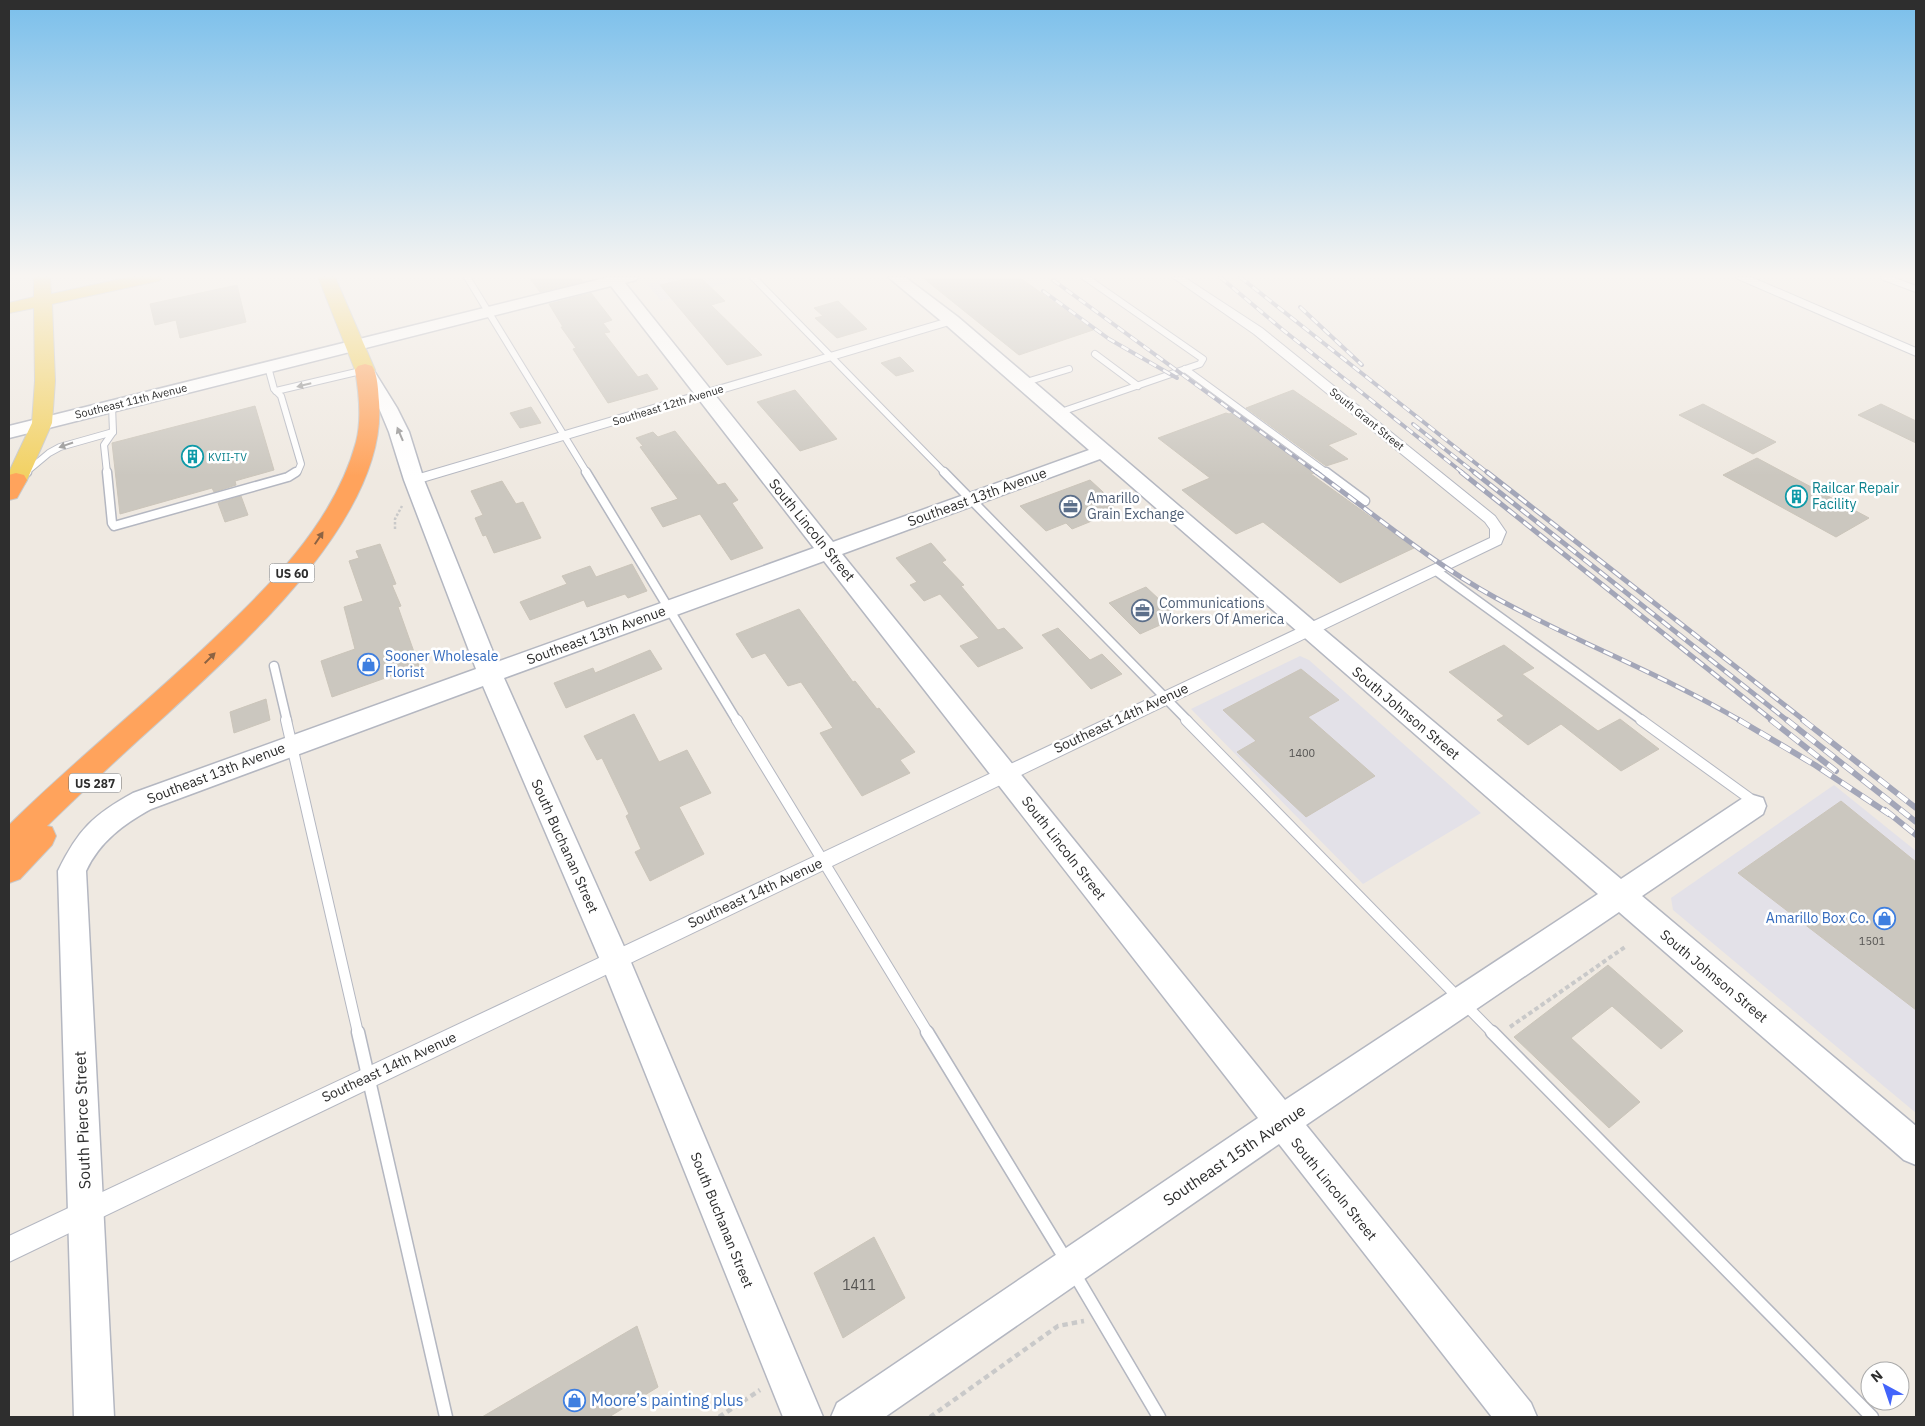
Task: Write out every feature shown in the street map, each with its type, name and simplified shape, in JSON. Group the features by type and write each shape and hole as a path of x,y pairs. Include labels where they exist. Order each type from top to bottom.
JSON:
{"highway":[{"name":"US 60","path":"9,844 57,798 175,692 282,585 318,541 342,502 358,468 367,440 369,394 365,370"},
{"name":"US 287","path":"9,870 120,759 175,692"}],"main road":[{"path":"12,486 42,423 45,381 44,344"},
{"name":"Southeast 11th Avenue","path":"9,432 364,344"},
{"name":"South Lincoln Street","path":"667,344 704,395 1517,1417"},
{"name":"South Johnson Street","path":"977,344 1308,629 1916,1148"},
{"name":"South Buchanan Street","path":"354,346 399,432 409,491 615,960 803,1417"},
{"name":"Southeast 13th Avenue","path":"97,830 119,813 142,801 293,744 1102,452"},
{"name":"Southeast 15th Avenue","path":"851,1417 1070,1266 1753,806"},
{"name":"South Pierce Street","path":"94,1417 72,871 81,851 97,830"}],"street":[{"name":"Southeast 12th Avenue","path":"409,491 565,436 876,344"},
{"name":"South Grant Street","path":"1273,344 1490,519 1498,527 1499,535"},
{"name":"Southeast 14th Avenue","path":"9,1249 1005,773 1488,546 1496,541 1499,535"}],"lane":[{"path":"508,344 1070,1266 1159,1417"},
{"path":"818,344 1165,697 1495,1038 1872,1417"},
{"path":"1057,413 1200,364 1203,359 1181,344"},
{"path":"1095,354 1138,386"},
{"path":"112,406 113,432 104,445 112,523 114,526 118,526 288,477 298,472 301,464 281,396 276,391 268,367"},
{"path":"1023,384 1069,369"},
{"path":"1185,369 1365,501"},
{"path":"276,391 365,370"},
{"path":"12,486 52,451 61,446 113,432"},
{"path":"1435,570 1749,798 1753,806"},
{"path":"274,666 446,1417"}],"path":[{"path":"396,529 395,519 409,491"},
{"path":"1495,1038 1625,947"},
{"path":"930,1417 1058,1326 1099,1317"},
{"path":"719,1417 764,1388"}],"shaded area":[{"path":"1300,656 1309,660 1481,813 1363,884 1191,709"},
{"path":"1834,785 1916,851 1916,1113 1673,910 1671,898"}],"building":[{"path":"573,344 612,344 638,377 647,374 658,389 608,403 573,349 576,348"},
{"path":"709,344 750,344 762,355 727,365"},
{"path":"1005,344 1053,344 1019,355"},
{"path":"900,357 914,371 896,376 881,363"},
{"path":"795,390 837,439 800,451 757,402"},
{"path":"1293,390 1357,434 1328,445 1348,459 1326,466 1246,408"},
{"path":"1703,404 1776,442 1753,454 1679,415"},
{"path":"1881,404 1916,421 1916,443 1858,415"},
{"name":"KVII-TV","path":"255,406 274,470 235,481 236,485 214,492 212,488 120,514 112,443"},
{"path":"531,407 541,423 520,428 510,413"},
{"path":"1235,412 1317,472 1311,474 1414,548 1340,583 1263,522 1236,534 1182,490 1210,478 1158,438 1226,413"},
{"path":"675,431 718,485 725,483 738,500 732,503 763,548 731,560 700,514 663,527 651,508 678,499 640,447 643,446 636,438 653,432 658,437"},
{"name":"Railcar Repair Facility","path":"1757,458 1869,518 1836,537 1723,475"},
{"path":"1090,480 1116,504 1108,507 1114,512 1072,529 1066,523 1046,531 1020,506"},
{"path":"502,481 516,504 523,502 541,538 494,553 486,535 483,536 475,518 483,515 471,491"},
{"path":"241,496 248,515 225,522 218,503"},
{"path":"931,543 946,560 942,562 964,585 961,586 998,630 1004,628 1023,648 978,667 960,646 979,638 940,594 924,601 910,585 917,582 896,558"},
{"path":"380,544 396,584 392,585 401,606 398,607 419,666 332,697 321,661 355,649 344,607 363,601 349,561 359,558 356,551"},
{"path":"632,564 647,591 628,598 625,594 587,607 584,600 530,620 520,602 567,584 562,576 590,566 596,577"},
{"path":"1146,587 1178,617 1140,634 1109,603"},
{"path":"799,609 853,682 855,681 877,709 879,708 915,752 900,760 910,773 862,796 820,733 833,728 801,682 788,686 765,653 752,658 736,634"},
{"path":"1058,628 1090,660 1102,654 1122,674 1091,689 1042,635"},
{"path":"1504,645 1534,668 1522,674 1598,731 1620,719 1659,749 1621,771 1561,724 1528,745 1497,720 1504,716 1449,672"},
{"path":"650,650 662,669 566,708 554,683 593,668 595,673"},
{"path":"1301,669 1339,700 1308,717 1375,776 1306,817 1237,752 1256,741 1223,710"},
{"path":"266,699 270,720 234,733 230,712"},
{"path":"634,714 659,762 687,750 711,793 679,807 704,854 650,881 635,852 641,849 626,816 629,814 602,758 597,760 584,736"},
{"path":"1841,801 1916,862 1916,1010 1738,873"},
{"path":"1608,965 1683,1031 1661,1049 1612,1006 1571,1038 1640,1102 1609,1128 1514,1037"},
{"path":"874,1237 905,1298 843,1338 814,1273"},
{"path":"637,1326 658,1387 609,1417 482,1417"}],"railway":[{"path":"1117,344 1177,378"},
{"path":"1140,344 1317,473"},
{"path":"1300,344 1463,473"},
{"path":"1324,344 1488,473"},
{"path":"1339,344 1362,365"},
{"path":"1413,424 1475,473"},
{"path":"1316,472 1426,554 1472,584 1526,614 1681,688 1741,721"},
{"path":"1461,472 1773,721"},
{"path":"1474,472 1788,721"},
{"path":"1487,472 1805,721"},
{"path":"1739,720 1815,765 1889,814"},
{"path":"1771,720 1836,771"},
{"path":"1787,720 1916,822"},
{"path":"1803,720 1916,808"},
{"path":"1885,810 1916,835"}],"place":[{"name":"KVII-TV","path":"192,457"},
{"name":"Railcar Repair Facility","path":"1796,496"},
{"name":"Amarillo Grain Exchange","path":"1071,506"},
{"name":"Communications Workers Of America","path":"1143,611"},
{"name":"Sooner Wholesale Florist","path":"369,664"},
{"name":"Amarillo Box Co.","path":"1885,918"},
{"name":"Moore’s painting plus","path":"575,1400"}]}
